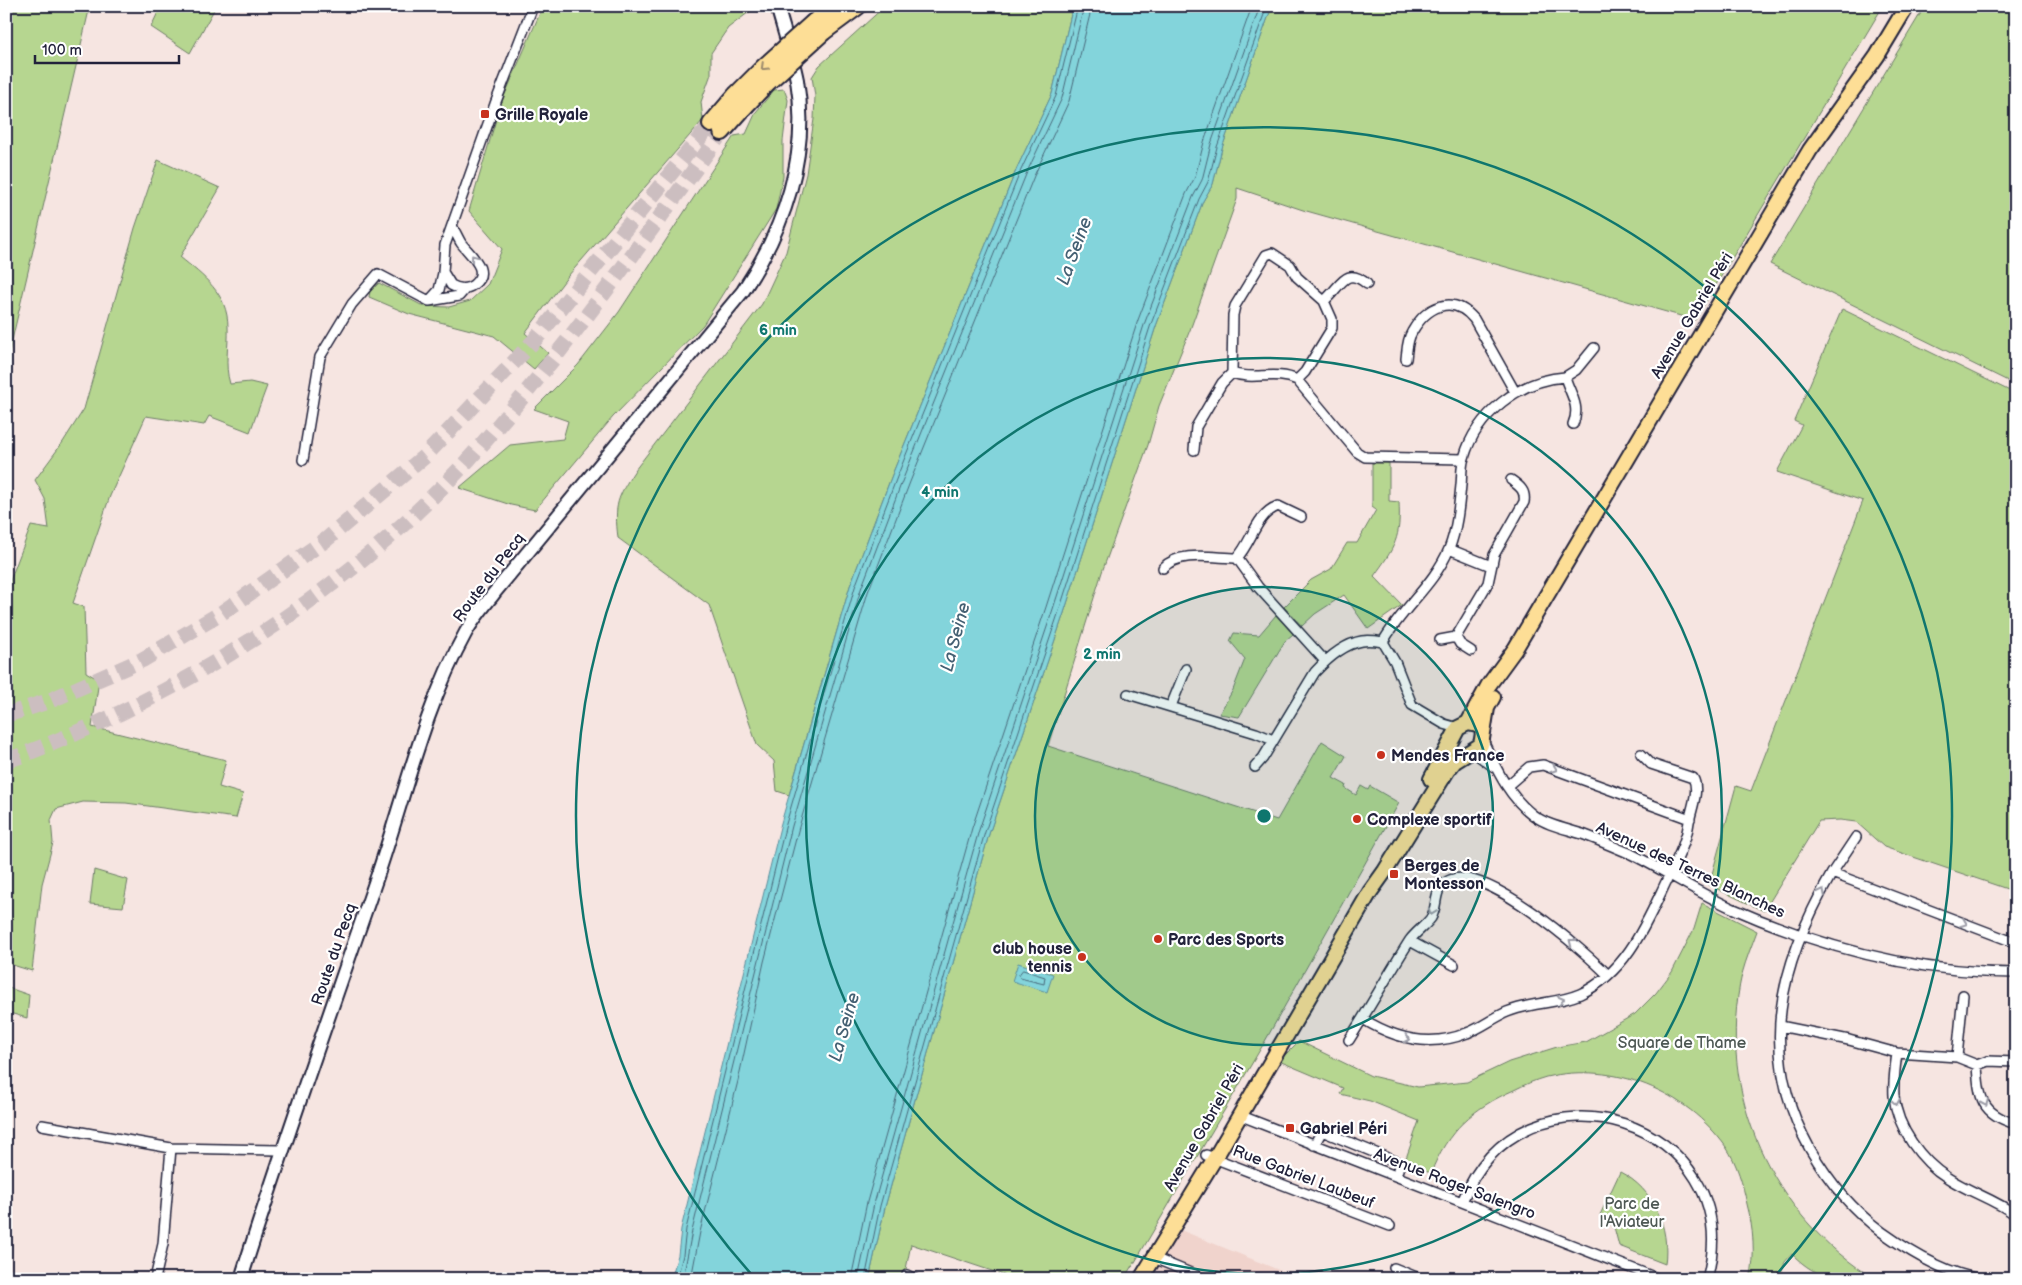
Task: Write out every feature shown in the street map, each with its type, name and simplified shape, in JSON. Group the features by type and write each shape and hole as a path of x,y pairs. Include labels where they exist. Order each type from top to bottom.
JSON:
{"highway":[{"path":"717,128 788,44 835,6"},
{"path":"741,100 858,6"}],"main road":[{"name":"Route du Pecq","path":"241,1279 281,1150 377,876 427,721 446,672 467,630 494,592 743,291 762,262 776,234 795,172 800,139 800,111 791,50 778,6"},
{"name":"Avenue Gabriel Péri","path":"1235,1114 1288,1034 1306,997 1447,771 1455,761 1478,748 1483,736 1487,708 1515,649 1810,150 1877,56 1908,6"},
{"name":"Avenue Gabriel Péri","path":"1370,892 1388,852 1460,729 1515,649"},
{"path":"1470,751 1458,745 1460,729 1476,725 1483,736"},
{"name":"Avenue Gabriel Péri","path":"1141,1279 1212,1156 1258,1073 1262,1061 1281,1030 1306,997"},
{"name":"Avenue Gabriel Péri","path":"1134,1279 1212,1156"}],"street":[{"path":"429,301 439,290 446,246 452,226 495,104 533,6"},
{"path":"443,272 451,285 466,288 472,286 479,276 479,264 461,242 452,226"},
{"path":"1194,450 1196,427 1222,383 1232,373 1233,315 1235,306 1266,255 1272,253 1280,257 1314,294 1324,301 1332,319 1332,328 1305,372 1297,380"},
{"path":"303,460 320,357 352,304 378,274 429,301 459,296 466,288"},
{"path":"1324,301 1346,278 1351,276 1357,276 1367,284"},
{"path":"1406,359 1411,333 1431,309 1439,305 1456,307 1467,311 1474,319 1515,392"},
{"path":"1383,642 1394,623 1428,585 1449,548 1459,509 1464,459 1481,425 1491,413 1515,392 1541,381 1565,377 1576,370 1594,348"},
{"path":"1232,373 1240,376 1287,376 1297,380 1357,452 1365,457 1464,459"},
{"path":"1565,377 1577,405 1578,414 1573,424"},
{"path":"1440,640 1456,637 1488,583 1494,555 1524,502 1525,495 1522,488 1511,480"},
{"path":"1163,568 1175,559 1237,558 1243,552 1264,514 1278,506 1301,517"},
{"path":"1449,548 1491,566"},
{"path":"1237,558 1258,587 1325,661"},
{"path":"1456,637 1460,644 1471,651"},
{"path":"1255,767 1263,758 1315,672 1325,661 1344,648 1362,640 1383,642"},
{"path":"1383,642 1395,662 1412,705 1444,724 1460,729"},
{"path":"1171,706 1186,669"},
{"path":"1128,694 1256,732 1273,740"},
{"name":"Avenue des Terres Blanches","path":"1483,736 1495,768"},
{"name":"Avenue des Terres Blanches","path":"1470,751 1495,768 1509,784 1522,806 1535,816 1552,825 1586,836 1631,855 1734,909 1802,936 1856,953 1966,971 2016,973"},
{"path":"1363,1019 1382,1031 1416,1040 1454,1038 1468,1033 1508,1012 1566,999 1582,993 1608,975 1633,946 1684,846 1694,801 1696,782 1693,778 1651,764 1641,754"},
{"path":"1509,784 1530,767 1543,765 1690,819"},
{"path":"1856,838 1832,873 1802,936 1788,975 1780,1026 1781,1072 1791,1109 1822,1171 1838,1191 1870,1223 1905,1247 1944,1267 1981,1279"},
{"path":"1832,873 2016,942"},
{"path":"1349,1040 1410,941 1432,916 1439,888 1450,880 1466,878 1474,880 1518,902 1540,916 1588,955 1608,975"},
{"path":"1410,941 1454,965"},
{"path":"1957,1057 1963,995"},
{"path":"1780,1026 1849,1040 1897,1053 1957,1057 1977,1065 1988,1061 2016,1062"},
{"path":"1897,1053 1894,1098 1898,1113 1912,1143 1933,1167 1948,1178 1990,1199 2016,1215"},
{"path":"1977,1065 1977,1080 1989,1111 2001,1120 2016,1124"},
{"name":"Avenue Roger Salengro","path":"1235,1114 1660,1279"},
{"path":"1462,1202 1471,1182 1486,1161 1503,1144 1525,1130 1545,1122 1569,1117 1593,1116 1620,1121 1640,1128 1662,1142 1680,1160 1696,1181 1706,1206 1711,1226 1711,1258 1707,1279"},
{"path":"42,1125 171,1148 281,1150"},
{"path":"1314,1145 1322,1131 1400,1163 1396,1176"},
{"path":"155,1279 162,1244 171,1148"},
{"name":"Rue Gabriel Laubeuf","path":"1212,1156 1390,1226"},
{"path":"1154,1258 1205,1279"},
{"path":"1394,1268 1421,1279"},
{"path":"2008,1279 2016,1277"}],"shaded area":[{"path":"1178,1229 1298,1278 1298,1279 1146,1279"}],"green space":[{"path":"6,6 90,6 6,366"},
{"path":"161,6 216,6 190,53 151,27"},
{"path":"543,6 757,6 728,28 711,53 711,74 701,102 703,120 568,276 525,333 548,353 534,369 494,336 409,314 369,297 370,291 379,283 423,306 449,307 470,301 488,284 502,249 469,211 500,106"},
{"path":"885,6 1073,6 1052,94 1017,168 892,475 850,586 789,795 777,791 774,761 757,745 709,605 618,538 616,517 618,502 635,470 762,304 786,252 806,174 814,119 815,96 812,77 819,66"},
{"path":"1272,6 1883,6 1695,320 1303,210 1237,188 1237,199 1190,330 1159,406 1148,445 1102,572 1048,746 1277,820 1322,741 1346,756 1333,778 1346,785 1345,788 1356,795 1361,786 1368,790 1370,786 1399,803 1264,1043 1125,1279 1016,1279 911,1244 904,1279 869,1279 885,1207 989,834 1064,613 1156,326 1203,201 1213,184 1222,148"},
{"path":"1925,6 1987,6 2016,11 2016,385 1770,264"},
{"path":"784,89 788,100 783,141 783,177 776,209 703,325 613,417 535,510 511,505 459,488 510,445 563,439 568,421 534,409 578,365 619,312 734,136 746,134 756,112 774,90"},
{"path":"158,160 220,188 180,257 213,286 224,304 228,327 227,362 230,384 250,382 267,386 250,432 209,416 204,425 146,416 110,496 73,603 84,607 86,672 99,680 92,727 226,760 219,787 243,794 236,818 126,803 83,802 56,809 51,820 53,843 42,884 32,971 6,963 6,591 31,526 49,529 45,499 35,480 84,409 135,228"},
{"path":"1842,309 2016,394 2016,892 1884,847 1856,822 1840,820 1819,821 1764,911 1709,885 1736,786 1751,791 1863,501 1777,472 1802,425 1794,421"},
{"path":"1372,463 1389,463 1389,501 1399,502 1398,534 1392,549 1374,576 1402,605 1368,629 1344,595 1315,614 1302,626 1284,607 1311,580 1331,569 1347,543 1357,543 1376,510 1372,507"},
{"path":"1276,615 1293,634 1285,641 1239,717 1219,714 1233,690 1245,659 1230,641 1234,633 1259,635"},
{"path":"94,870 128,880 123,907 90,904"},
{"name":"Square de Thame","path":"1702,903 1757,931 1742,974 1736,1018 1737,1063 1745,1106 1760,1148 1781,1186 1807,1222 1839,1253 1875,1279 1830,1277 1812,1270 1792,1254 1785,1262 1779,1279 1750,1279 1753,1251 1751,1222 1741,1182 1730,1153 1710,1127 1691,1110 1669,1096 1646,1085 1622,1077 1597,1073 1572,1073 1546,1077 1530,1083 1499,1097 1463,1122 1445,1145 1431,1173 1404,1164 1419,1121 1370,1101 1340,1094 1343,1088 1279,1061 1299,1041 1371,1076 1418,1087 1467,1082 1509,1062 1557,1047 1586,1042 1635,1014 1656,993 1672,972 1694,929"},
{"path":"6,987 29,995 27,1018 6,1012"},
{"name":"Parc de l'Aviateur","path":"1620,1172 1642,1188 1657,1210 1665,1236 1665,1264 1619,1246 1614,1227 1600,1215"}],"water":[{"name":"La Seine","path":"1073,6 1272,6 1222,148 1213,184 1203,201 1156,326 1064,613 989,834 885,1207 869,1279 671,1279 678,1255 681,1229 781,823 850,586 892,475 1017,168 1052,94"},
{"path":"1018,963 1053,974 1047,992 1012,981"}],"tunnel":[{"path":"6,715 49,701 142,660 220,614 327,539 425,456 533,342 711,124"},
{"path":"6,761 71,735 134,706 195,674 255,638 312,599 367,556 419,510 468,460 502,421 568,340 722,132"}],"place":[{"name":"Grille Royale","path":"485,114"},
{"name":"Mendes France","path":"1381,755"},
{"name":"Complexe sportif","path":"1357,819"},
{"name":"Berges de Montesson","path":"1394,874"},
{"name":"Parc des Sports","path":"1158,939"},
{"name":"club house tennis","path":"1082,957"},
{"name":"Gabriel Péri","path":"1290,1128"}]}
